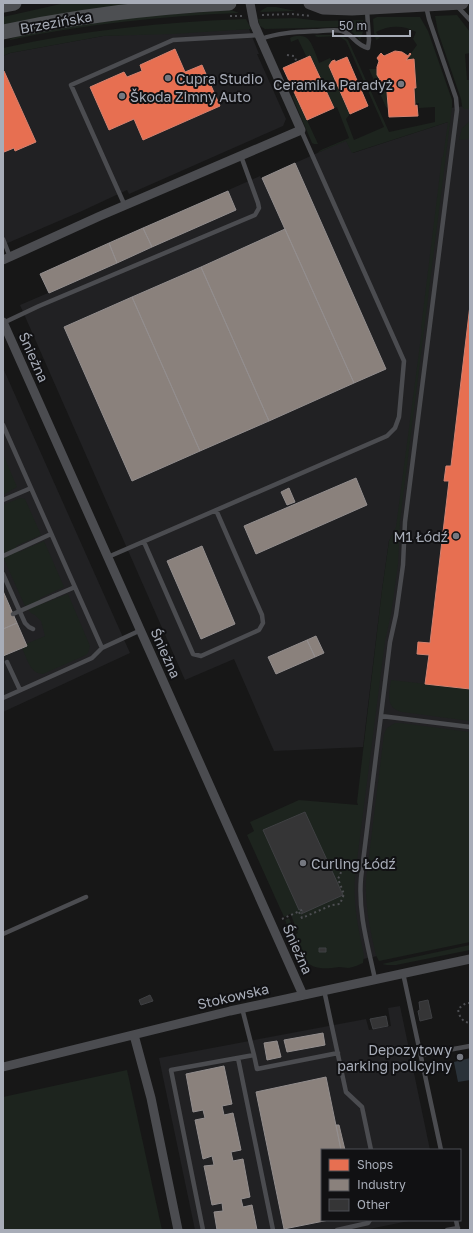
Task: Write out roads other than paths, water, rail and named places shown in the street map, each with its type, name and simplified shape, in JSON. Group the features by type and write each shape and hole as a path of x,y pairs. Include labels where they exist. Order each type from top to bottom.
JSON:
{"main road":[{"name":"Brzezińska","path":"3,5 14,3"},
{"name":"Brzezińska","path":"3,32 104,14 184,6 229,10"}],"street":[{"path":"7,258 301,130 260,37 252,16 250,3"},
{"path":"310,3 323,8 347,9 462,3"},
{"name":"Śnieżna","path":"3,322 303,995"},
{"name":"Stokowska","path":"3,1067 242,1008 470,959"},
{"path":"134,1035 151,1098 178,1230"}],"lane":[{"path":"455,3 470,20"},
{"path":"375,979 363,923 360,888 390,642 404,565 405,522 457,110 456,98 429,20 426,5"},
{"path":"125,206 71,85 173,40 260,37 288,32 337,30 346,33 360,46 368,48 367,8"},
{"path":"108,557 387,436 395,428 399,417 404,361 301,130"},
{"path":"3,322 255,215 259,208 258,203 241,156"},
{"path":"3,239 7,258"},
{"path":"3,425 102,648"},
{"path":"3,500 31,488"},
{"path":"144,542 193,654 201,656 259,630 263,623 262,614 216,510"},
{"path":"3,556 52,534"},
{"path":"3,574 24,623 33,629"},
{"path":"13,614 75,587"},
{"path":"3,698 92,658 102,648 140,630"},
{"path":"6,662 20,690"},
{"path":"381,716 470,727"},
{"path":"3,934 86,897"},
{"path":"403,973 441,1149"},
{"path":"324,990 346,1092 362,1107 371,1149"},
{"path":"242,1008 257,1069 338,1053"},
{"path":"421,1055 470,1046"},
{"path":"202,1230 171,1070 254,1055"},
{"path":"238,1058 273,1230"},
{"path":"337,1230 368,1223 369,1221"},
{"path":"447,1230 458,1229"}],"place":[{"name":"Cupra Studio","path":"168,78"},
{"name":"Ceramika Paradyż","path":"401,84"},
{"name":"Škoda Zimny Auto","path":"122,96"},
{"name":"M1 Łódź","path":"456,536"},
{"name":"Curling Łódź","path":"303,863"},
{"name":"Depozytowy parking policyjny","path":"460,1057"}]}
